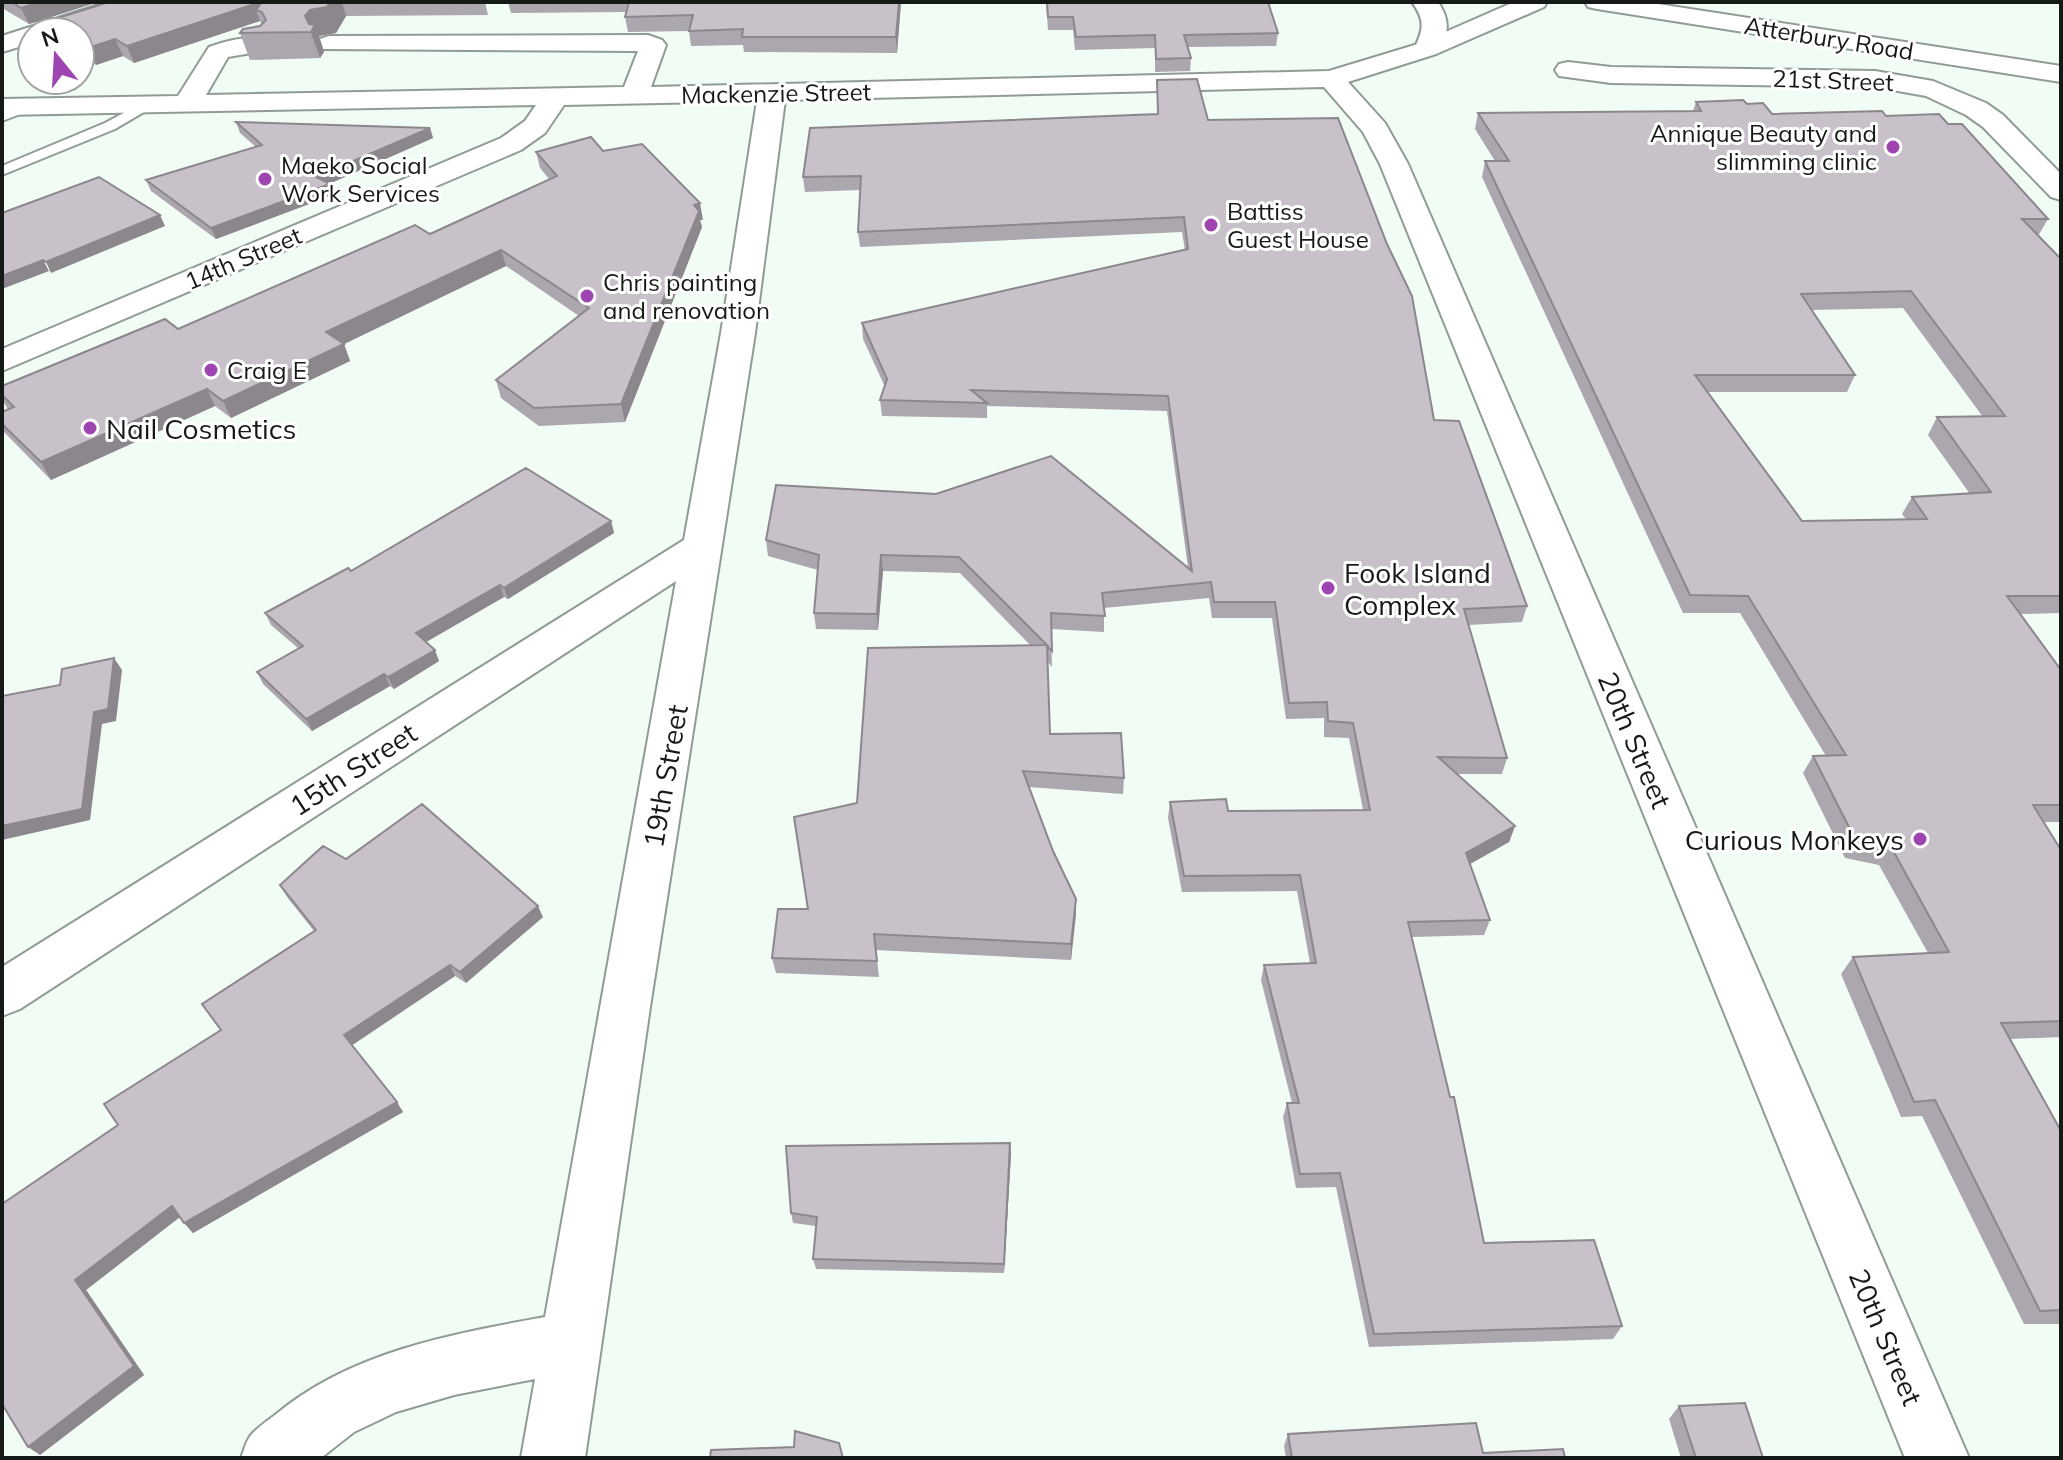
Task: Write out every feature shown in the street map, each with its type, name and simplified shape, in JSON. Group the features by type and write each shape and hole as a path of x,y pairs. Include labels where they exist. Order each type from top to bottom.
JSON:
{"street":[{"path":"90,16 133,2"},
{"path":"1424,2 1437,18 1438,27 1427,49"},
{"name":"Mackenzie Street","path":"10,110 1331,79 1427,49 1535,2"},
{"name":"Atterbury Road","path":"1597,2 2061,74"},
{"path":"329,44 642,41 653,45 635,95"},
{"path":"186,105 218,52 232,47 260,45"},
{"name":"21st Street","path":"1568,70 1611,75 1875,79 1933,89 1976,109 1993,121 2061,191"},
{"name":"20th Street","path":"1331,79 1375,129 1394,164 1937,1458"},
{"name":"19th Street","path":"553,1458 624,1007 738,333 772,93"},
{"name":"14th Street","path":"2,361 511,144 535,127 555,97"},
{"name":"15th Street","path":"2,994 703,545"},
{"path":"273,1458 339,1407 387,1384 437,1367 572,1342"}],"lane":[{"path":"2,171 110,126 144,106"}],"building":[{"path":"12,2 39,2 21,8"},
{"path":"109,2 261,2 127,46 115,39 96,45 96,16 64,16"},
{"path":"262,2 330,2 327,7 310,10 305,16 309,24 315,25 311,32 240,33 243,29 260,26 266,20 262,12 256,10"},
{"path":"629,2 899,2 896,37 742,37 743,29 689,31 693,15 625,17"},
{"path":"1047,2 1268,2 1278,33 1184,35 1191,58 1156,59 1155,35 1076,37 1073,17 1048,17"},
{"path":"1197,79 1208,120 1338,118 1387,244 1412,296 1434,420 1459,421 1527,606 1464,609 1507,758 1438,757 1515,826 1466,853 1490,920 1408,922 1450,1097 1454,1097 1484,1243 1594,1240 1622,1326 1374,1334 1340,1173 1300,1174 1287,1103 1299,1103 1264,965 1316,963 1300,875 1184,876 1170,802 1226,799 1228,811 1370,810 1353,723 1328,721 1327,702 1289,703 1275,602 1214,602 1211,582 1102,593 1105,616 1051,613 1052,651 1047,646 1050,734 1121,733 1124,778 1023,771 1053,851 1076,899 1071,944 874,934 877,961 772,958 778,909 808,909 794,817 857,803 868,648 1047,645 959,557 881,555 877,614 814,613 819,555 766,540 776,485 936,494 1051,456 1192,571 1168,396 971,390 987,403 880,400 887,379 862,323 1188,249 1184,217 858,232 861,176 803,177 810,128 1158,114 1157,80"},
{"path":"1743,100 1747,104 1763,103 1772,114 1882,111 1886,116 1939,114 1948,124 1962,124 2048,219 2022,219 2061,259 2061,596 2007,596 2061,670 2061,805 2033,805 2061,850 2061,1021 2001,1023 2061,1131 2061,1310 2040,1311 1935,1100 1914,1102 1853,957 1949,952 1891,847 1856,841 1813,756 1846,755 1748,596 1690,595 1485,161 1509,161 1478,113 1701,111 1696,102","holes":["1911,291 2005,416 1937,417 1991,492 1912,497 1927,519 1802,521 1695,375 1855,375 1801,294"]},
{"name":"Maeko Social Work Services","path":"236,122 430,128 316,177 330,184 211,228 146,180 262,145"},
{"path":"591,137 603,151 642,144 700,203 694,205 699,211 621,404 534,408 496,380 589,308 501,250 326,332 344,344 223,401 207,389 41,462 2,424 2,412 14,407 2,395 2,386 165,319 178,329 415,225 430,234 557,176 536,152"},
{"path":"99,177 160,215 46,262 43,260 2,276 2,213"},
{"path":"526,468 611,521 504,588 500,585 416,633 435,650 388,677 384,674 306,719 257,672 303,646 265,613 348,568 351,571"},
{"path":"114,658 108,709 94,712 82,809 2,826 2,696 60,685 62,669"},
{"path":"422,804 538,906 460,972 450,965 344,1035 397,1102 184,1223 172,1206 75,1280 134,1366 28,1447 2,1404 2,1204 118,1125 104,1104 221,1030 202,1004 316,930 280,885 323,846 346,859"},
{"path":"1010,1143 1004,1264 813,1259 817,1217 791,1213 786,1146"},
{"path":"1745,1403 1763,1458 1696,1458 1679,1406"},
{"path":"1476,1423 1483,1453 1563,1449 1565,1458 1292,1458 1288,1434"},
{"path":"795,1431 839,1443 843,1458 710,1458 711,1450 794,1447"}],"place":[{"name":"Annique Beauty and slimming clinic","path":"1893,147"},
{"name":"Maeko Social Work Services","path":"265,179"},
{"name":"Battiss Guest House","path":"1211,225"},
{"name":"Chris painting and renovation","path":"587,296"},
{"name":"Craig E","path":"211,370"},
{"name":"Nail Cosmetics","path":"90,428"},
{"name":"Fook Island Complex","path":"1328,588"},
{"name":"Curious Monkeys","path":"1920,839"}]}
